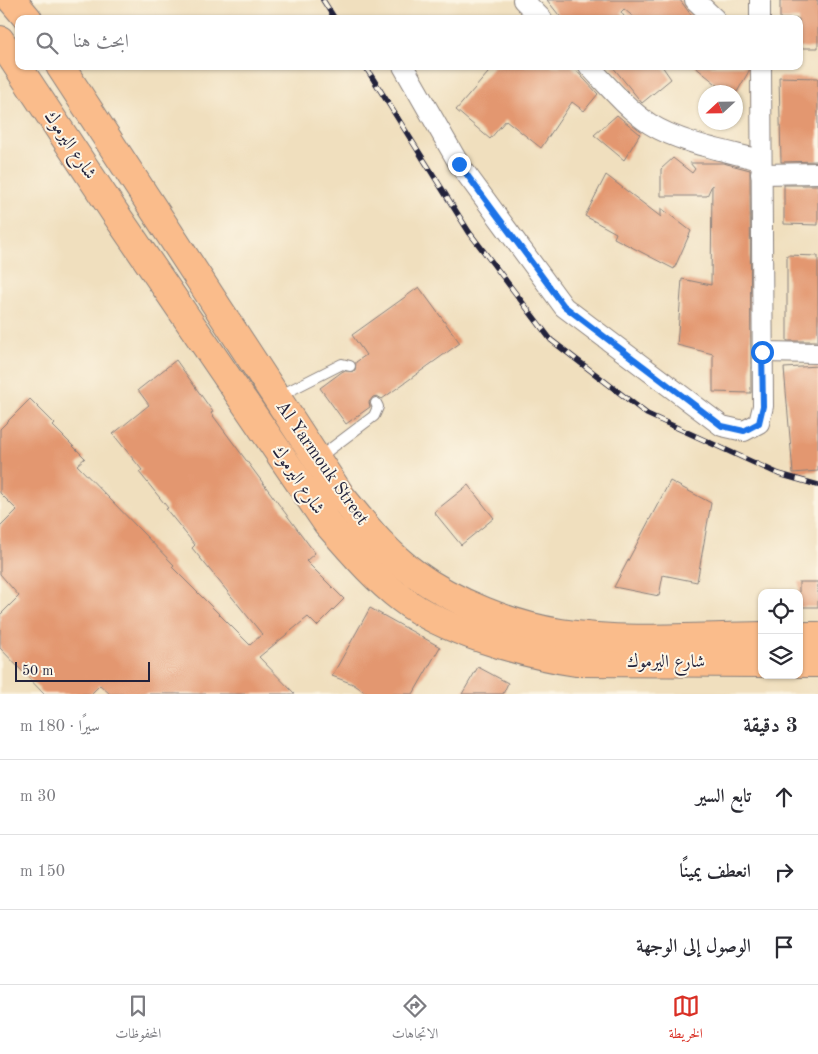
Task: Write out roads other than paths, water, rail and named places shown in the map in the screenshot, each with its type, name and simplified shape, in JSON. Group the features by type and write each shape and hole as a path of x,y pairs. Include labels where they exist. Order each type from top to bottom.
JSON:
{"highway":[{"path":"12,0 25,15"},
{"name":"شارع اليرموك","path":"0,40 15,63"},
{"name":"شارع اليرموك","path":"20,70 115,213 327,522 353,553 401,599 422,613 465,631 512,649 551,658 576,662 758,663"},
{"name":"Al Yarmouk Street","path":"63,70 341,496 377,539 414,573 452,596 502,617 559,633 606,637 758,636"},
{"path":"803,636 818,636"},
{"path":"803,663 818,663"}],"street":[{"path":"523,0 538,15"},
{"path":"695,0 711,15"},
{"path":"760,0 760,15"},
{"path":"404,70 459,164 564,306 722,426 744,431 759,423 763,406 760,167 761,70"},
{"path":"593,70 634,112 652,125 760,167 818,173"},
{"path":"762,352 818,353"}],"lane":[{"path":"276,397 342,364 350,366"},
{"path":"317,459 374,416 378,407 376,403"}],"railway":[{"path":"323,0 332,15"},
{"path":"368,70 469,232 551,340 647,414 779,474 818,485"}]}
